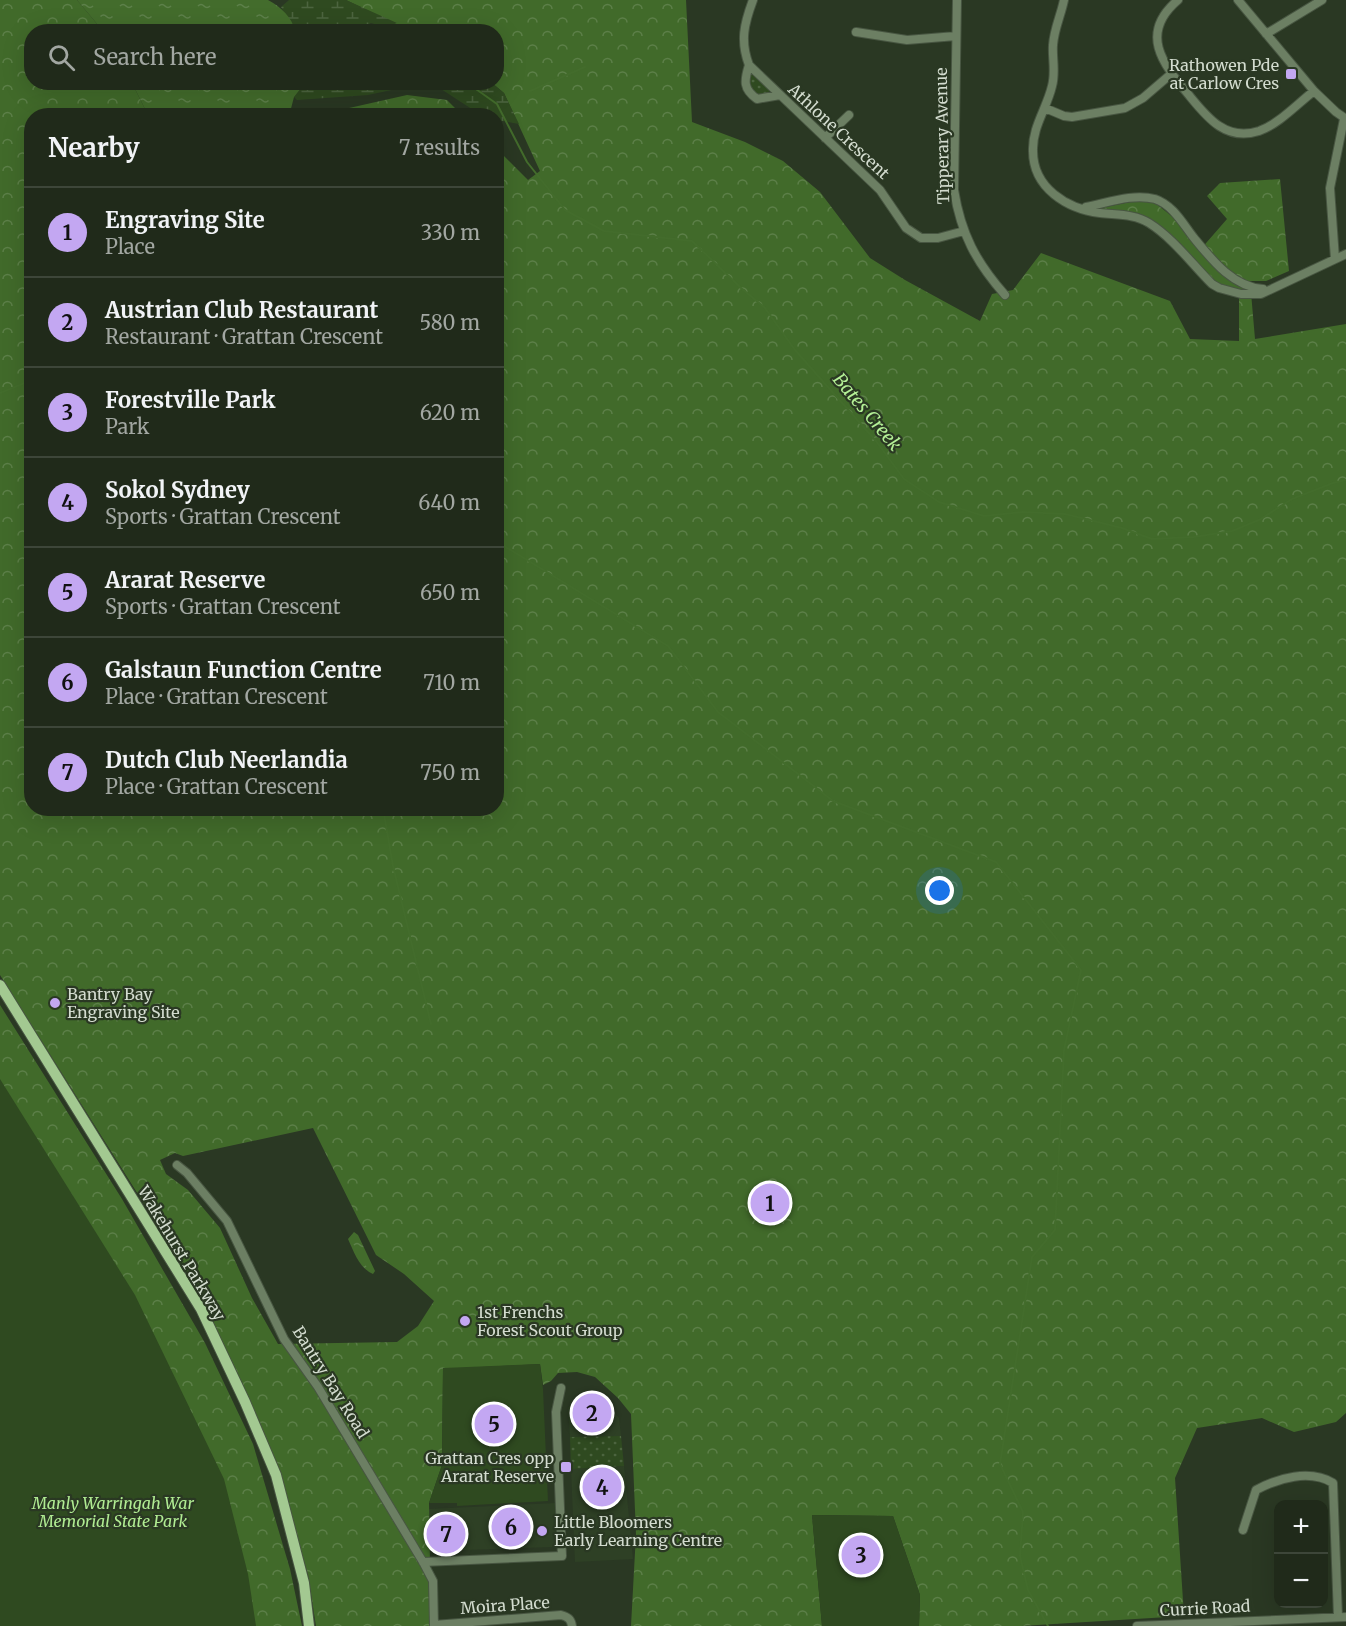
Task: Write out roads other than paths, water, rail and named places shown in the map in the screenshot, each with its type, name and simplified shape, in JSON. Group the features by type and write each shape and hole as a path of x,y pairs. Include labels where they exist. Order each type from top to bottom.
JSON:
{"main road":[{"name":"Wakehurst Parkway","path":"0,985 206,1320 245,1401 276,1475 304,1583 309,1626"}],"street":[{"path":"753,0 743,32 743,44 749,65 745,87 749,94 757,99 780,95"},
{"name":"Tipperary Avenue","path":"957,0 954,190 963,231 985,272 1005,295"},
{"path":"1064,0 1053,44 1053,83 1033,138 1032,153 1036,171 1044,185 1062,202 1098,213 1138,218 1150,223 1212,284 1241,294 1261,294 1346,254"},
{"path":"1178,0 1171,6 1159,28 1158,44 1161,59 1171,75 1211,121 1224,130 1241,134 1258,131 1274,123 1314,91"},
{"path":"1238,0 1314,91 1345,119 1330,188 1335,259"},
{"path":"1266,34 1322,0"},
{"path":"856,32 907,40 956,36"},
{"name":"Athlone Crescent","path":"749,65 880,190 906,228 921,238 938,238 963,231"},
{"path":"1045,108 1072,117 1125,108 1143,98 1171,75"},
{"path":"825,138 849,115"},
{"path":"1081,208 1141,197 1155,200 1166,205 1179,217 1194,238 1227,274 1239,283 1255,289 1269,290"},
{"name":"Bantry Bay Road","path":"177,1165 187,1173 227,1221 284,1339 318,1387 423,1562 433,1581 434,1625"},
{"path":"423,1562 562,1556 556,1412 561,1388"},
{"path":"1243,1530 1256,1490 1271,1481 1305,1475 1325,1478 1333,1483 1342,1617"},
{"name":"Moira Place","path":"434,1625 561,1615 571,1621 572,1626"},
{"name":"Currie Road","path":"1137,1626 1342,1617"}],"water":[{"path":"77,0 268,0 285,13 292,24 97,24"},
{"path":"136,90 300,90 294,97 291,108 144,108"},
{"path":"354,1232 358,1235 375,1271 373,1274 361,1264 352,1249 348,1239"}],"waterway":[{"path":"530,91 585,67"},
{"name":"Bates Creek","path":"477,90 499,108"},
{"name":"Bates Creek","path":"504,118 527,162 565,210 604,231 692,241 765,308 795,350 876,441 904,479 939,502 984,516 1022,512 1065,514 1122,528 1152,539 1194,537 1232,531 1259,520 1292,499 1346,480"},
{"path":"0,393 24,383"},
{"path":"504,546 668,646 718,712 833,801 996,862 1081,970 1064,1050 1055,1230 1032,1257 1000,1464 1023,1512 1020,1556 1028,1590 1048,1626"},
{"path":"384,816 393,866 431,1024"}],"place":[{"name":"Rathowen Pde at Carlow Cres","path":"1291,74"},
{"name":"Bantry Bay Engraving Site","path":"55,1003"},
{"name":"Engraving Site","path":"770,1203"},
{"name":"1st Frenchs Forest Scout Group","path":"465,1321"},
{"name":"Austrian Club Restaurant","path":"592,1413"},
{"name":"Ararat Reserve","path":"494,1424"},
{"name":"Grattan Cres opp Ararat Reserve","path":"566,1467"},
{"name":"Sokol Sydney","path":"602,1487"},
{"name":"Galstaun Function Centre","path":"511,1527"},
{"name":"Little Bloomers Early Learning Centre","path":"542,1531"},
{"name":"Dutch Club Neerlandia","path":"446,1534"},
{"name":"Forestville Park","path":"861,1555"}],"park label":[{"name":"Manly Warringah War Memorial State Park","path":"113,1512"}]}
